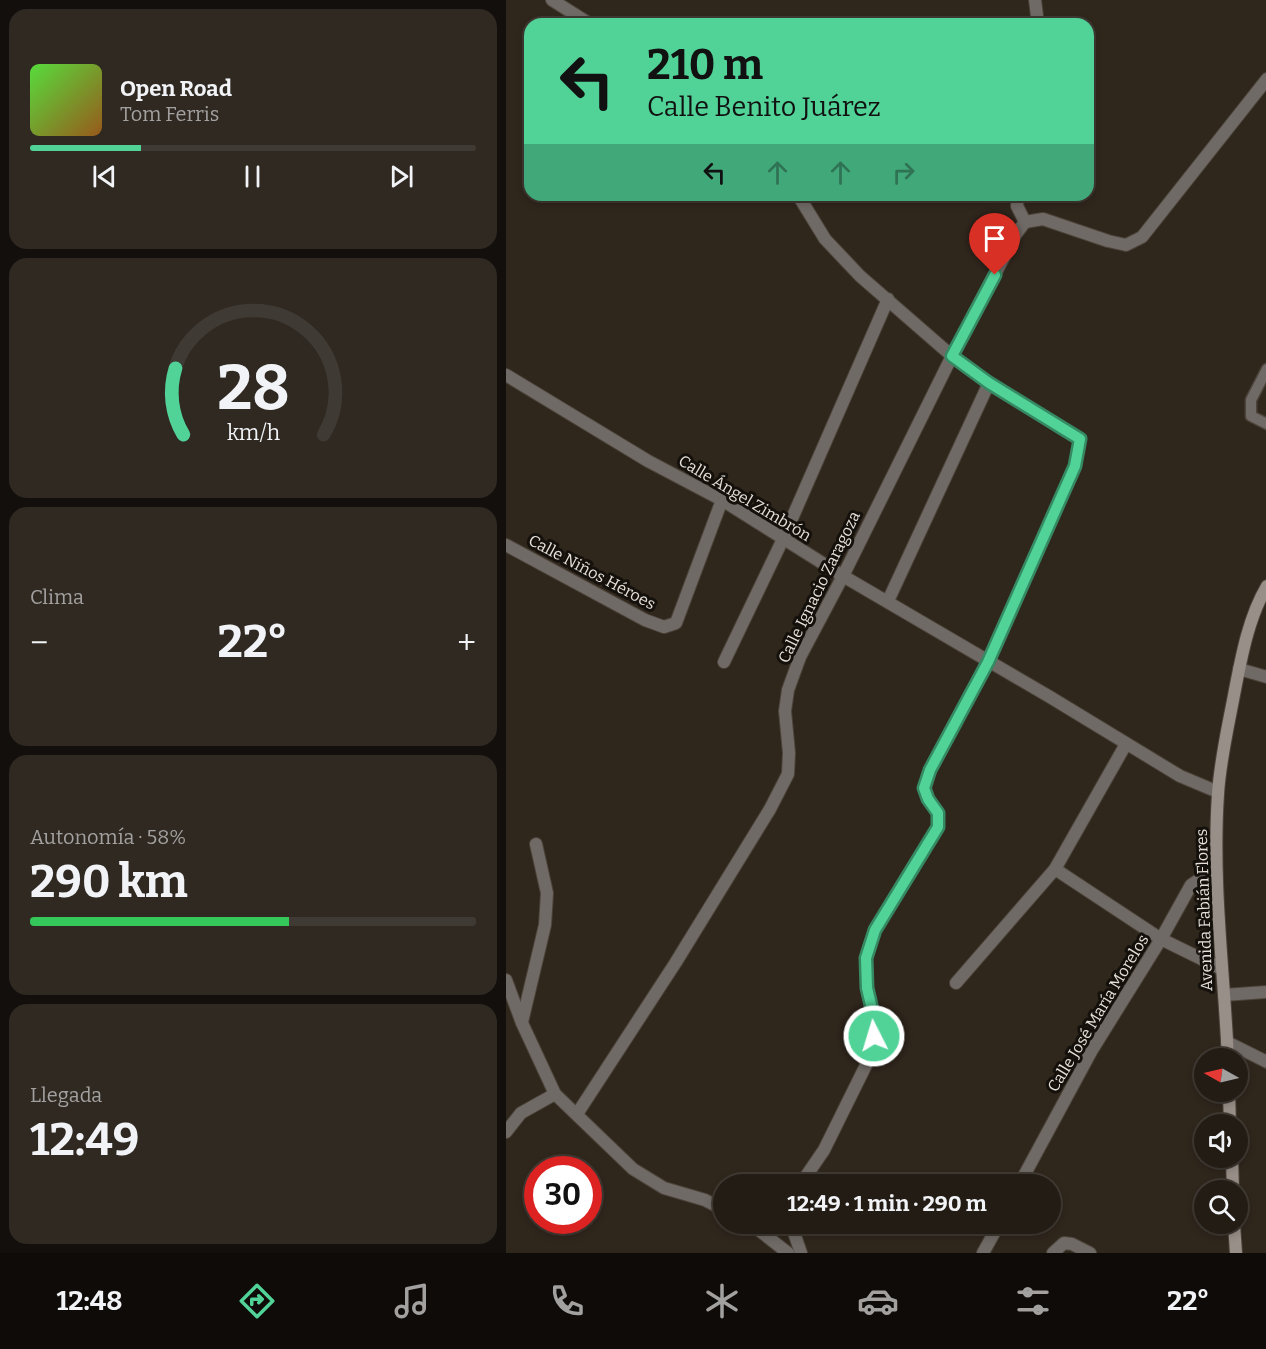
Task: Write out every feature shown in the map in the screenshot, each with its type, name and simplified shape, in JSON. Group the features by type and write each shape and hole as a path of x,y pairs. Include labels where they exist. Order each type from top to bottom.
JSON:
{"main road":[{"name":"Avenida Fabián Flores","path":"1227,1048 1216,868 1218,792 1239,669 1247,637 1266,586"},
{"path":"1234,1234 1235,1253"}],"street":[{"path":"1035,0 1037,18"},
{"path":"555,1 581,18"},
{"path":"1017,201 1017,206 1025,222 1043,219 1108,241 1126,244 1142,237 1266,78"},
{"path":"802,201 825,238 860,276 952,356 989,383 1080,439 1075,466 988,662 930,770 924,788 928,799 938,813 938,827 875,930 866,958 867,988 875,1022 873,1051 824,1150 808,1174"},
{"name":"Calle Ignacio Zaragoza","path":"577,1114 676,962 770,809 788,774 789,753 785,711 788,690 800,657 843,576 952,356 1016,234 1025,222"},
{"path":"724,662 783,539 888,299"},
{"name":"Calle Ángel Zimbrón","path":"506,375 648,460 722,500 843,576 1180,776 1218,792"},
{"path":"888,601 989,383"},
{"name":"Calle Niños Héroes","path":"506,545 645,620 664,627 676,623 722,500"},
{"path":"1239,669 1266,677"},
{"path":"956,983 1055,869 1126,744"},
{"path":"522,1023 545,925 547,894 536,843"},
{"name":"Calle José María Morelos","path":"1025,1174 1092,1050 1161,939 1191,885 1216,868"},
{"path":"1055,869 1161,939 1222,969"},
{"path":"506,980 522,1023 555,1094 633,1169 664,1188 713,1204"},
{"path":"1224,995 1266,992"},
{"path":"1227,1042 1266,1062"},
{"path":"506,1132 521,1113 555,1094"},
{"path":"764,1234 788,1253"},
{"path":"794,1234 801,1253"},
{"path":"983,1253 993,1234"},
{"path":"1053,1253 1064,1243 1072,1244 1090,1253"}],"lane":[{"path":"1266,369 1251,399 1251,416 1266,424"}],"route":[{"path":"874,1036 875,1022 867,988 866,958 875,930 938,827 938,813 928,799 924,788 930,770 988,662 1075,466 1080,439 989,383 952,356 995,275"}]}
